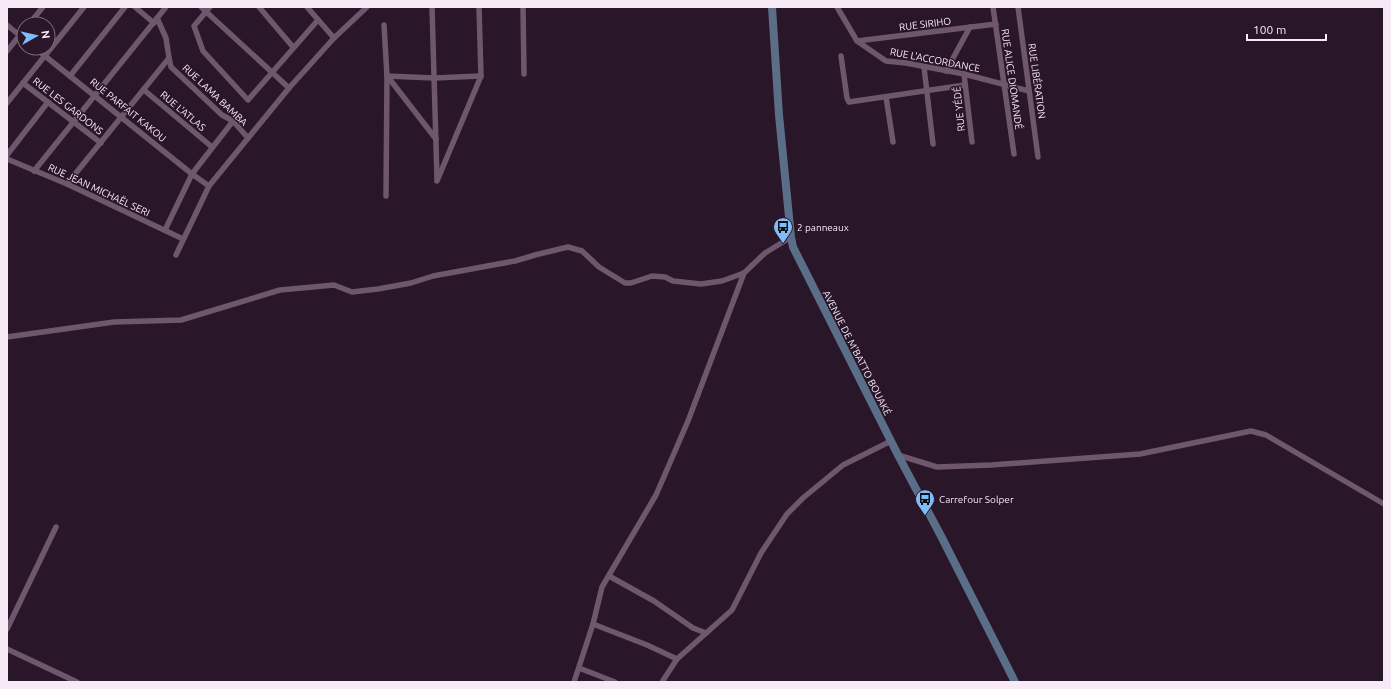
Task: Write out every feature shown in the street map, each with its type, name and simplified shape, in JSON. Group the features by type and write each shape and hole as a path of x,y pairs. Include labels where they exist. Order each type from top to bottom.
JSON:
{"street":[{"path":"36,16 43,7"},
{"path":"56,42 84,7"},
{"path":"70,76 125,7"},
{"path":"135,7 155,21"},
{"path":"34,171 166,7"},
{"path":"201,7 208,9 288,88"},
{"path":"259,7 293,47"},
{"path":"307,7 334,38"},
{"path":"356,7 361,13"},
{"path":"176,255 210,186 288,88 334,38 367,7"},
{"path":"432,7 437,181 481,76 479,7"},
{"path":"523,7 524,74"},
{"name":"AVENUE DE M'BATTO BOUAKÉ","path":"773,7 779,116 793,247 890,440 941,536 1015,682"},
{"name":"RUE L'ACCORDANCE","path":"837,7 857,41 886,62 964,74 1029,91"},
{"name":"RUE ALICE DIOMANDÉ","path":"993,7 1014,154"},
{"name":"RUE LIBÉRATION","path":"1018,7 1038,157"},
{"path":"208,9 194,26 203,51 248,100 318,20"},
{"name":"RUE LAMA BAMBA","path":"155,21 166,38 172,67 222,115 233,121 248,138"},
{"name":"RUE SIRIHO","path":"857,41 996,24"},
{"path":"7,25 16,31"},
{"path":"384,25 387,76 386,196"},
{"path":"946,71 970,27"},
{"path":"7,51 16,42"},
{"path":"7,103 45,56"},
{"name":"RUE PARFAIT KAKOU","path":"45,56 122,116 192,174 210,186"},
{"path":"841,56 847,98 849,102 965,85"},
{"path":"67,184 169,58"},
{"path":"924,67 933,144"},
{"name":"RUE YÉDÉ","path":"964,74 972,142"},
{"path":"387,76 434,78 481,76"},
{"path":"387,76 436,140"},
{"name":"RUE LES GARDONS","path":"23,83 101,143"},
{"name":"RUE L'ATLAS","path":"144,90 212,147"},
{"path":"886,97 893,142"},
{"path":"7,155 48,102"},
{"path":"165,230 192,174 233,121"},
{"name":"RUE JEAN MICHAËL SERI","path":"7,159 67,184 183,239"},
{"path":"7,337 114,322 181,320 280,290 334,285 352,292 378,289 411,283 433,276 515,262 535,255 568,247 582,251 599,267 625,283 631,283 652,276 665,277 673,281 701,284 722,281 744,273 765,253 791,237"},
{"path":"574,682 593,624 602,587 656,494 688,421 744,273"},
{"path":"898,455 937,467 992,465 1140,454 1251,431 1266,435 1384,504"},
{"path":"662,682 678,659 732,610 761,554 787,514 803,498 842,465 890,440"},
{"path":"7,629 56,527"},
{"path":"609,576 654,601 693,628 706,633"},
{"path":"593,624 678,659"},
{"path":"7,649 77,682"},
{"path":"579,668 615,682"}],"place":[{"name":"2 panneaux","path":"783,244"},
{"name":"Carrefour Solper","path":"925,516"}]}
